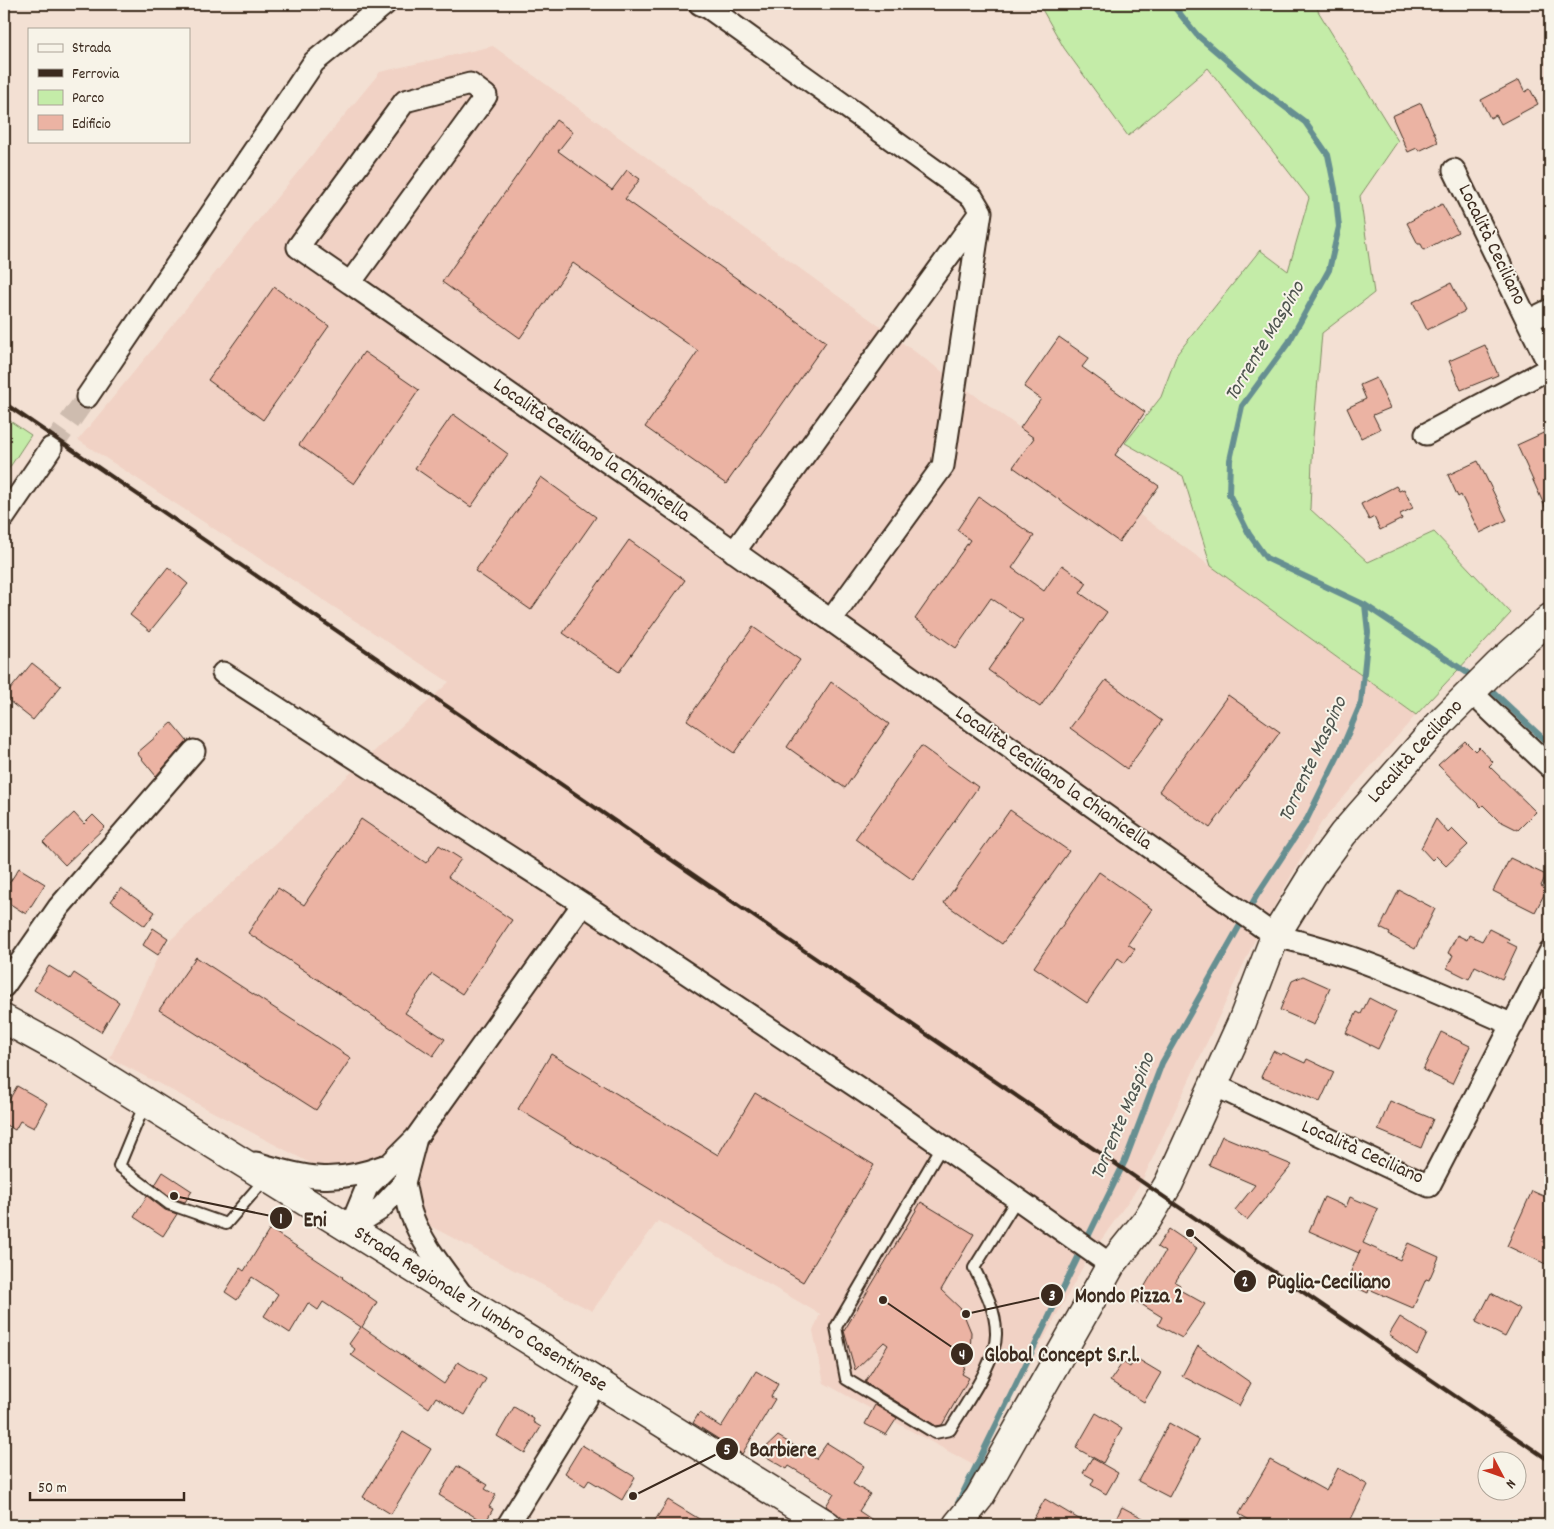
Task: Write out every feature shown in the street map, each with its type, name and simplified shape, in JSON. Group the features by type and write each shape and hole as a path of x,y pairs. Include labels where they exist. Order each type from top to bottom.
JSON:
{"street":[{"path":"87,397 314,62 385,4"},
{"path":"700,4 710,8 972,197 981,212 943,466 831,620"},
{"name":"Località Ceciliano la Chianicella","path":"350,283 486,96 470,84 405,101 298,247 831,620 1275,936"},
{"name":"Località Ceciliano","path":"1426,434 1550,368 1454,170"},
{"path":"734,552 981,212"},
{"name":"Località Ceciliano","path":"1528,321 1550,310"},
{"path":"4,517 51,448"},
{"name":"Località Ceciliano","path":"979,1498 1111,1266 1147,1220 1166,1188 1246,1013 1275,936 1312,876 1338,841 1470,691 1550,618"},
{"path":"223,673 583,904 942,1146 1111,1266"},
{"name":"Località Ceciliano","path":"1470,691 1550,767"},
{"path":"4,986 59,907 194,751"},
{"path":"350,1228 367,1187 416,1138 583,904"},
{"path":"1275,936 1302,942 1364,962 1513,1025"},
{"name":"Località Ceciliano","path":"1214,1085 1429,1186 1550,952"},
{"name":"Strada Regionale 71 Umbro Casentinese","path":"4,1019 63,1051 145,1104 350,1228 596,1383 827,1525"},
{"path":"350,1228 379,1210 404,1183 416,1138"},
{"path":"227,1154 283,1171 318,1178 349,1178 389,1164"},
{"path":"404,1183 412,1216 430,1250 468,1303"},
{"path":"508,1525 596,1383"},
{"path":"957,1525 979,1498"},
{"path":"974,1525 979,1498"}],"lane":[{"path":"145,1104 119,1166 169,1204 226,1224 266,1178"},
{"path":"942,1146 836,1327 846,1379 936,1433 950,1430 994,1354 996,1334 994,1315 974,1268 1017,1199"}],"shaded area":[{"path":"493,46 1416,715 1321,823 1253,944 1141,1183 1085,1263 975,1466 824,1383 813,1331 820,1314 658,1221 592,1311 110,1058 162,948 449,682 78,440 380,72"}],"green space":[{"path":"1039,4 1317,4 1318,11 1398,141 1360,196 1374,293 1322,333 1313,437 1310,509 1368,562 1434,532 1511,613 1416,715 1211,566 1183,476 1125,443 1161,397 1177,354 1260,250 1288,271 1309,198 1208,68 1128,136 1064,48"},
{"path":"4,417 31,435 4,476"}],"building":[{"path":"1519,80 1525,92 1530,89 1538,104 1501,124 1496,115 1490,118 1481,100"},
{"path":"1421,103 1438,142 1419,151 1417,148 1408,152 1392,116"},
{"path":"556,120 573,132 558,151 612,190 627,170 640,179 625,199 826,342 726,484 645,427 698,351 573,263 520,338 442,282"},
{"path":"1442,204 1458,232 1424,250 1421,244 1418,244 1407,223"},
{"path":"1451,283 1465,311 1427,330 1413,302"},
{"path":"274,287 329,326 263,420 208,380"},
{"path":"1059,337 1089,358 1082,367 1145,412 1115,455 1159,486 1119,542 1013,467 1034,438 1020,428 1041,399 1024,387"},
{"path":"1485,345 1498,375 1461,390 1449,361"},
{"path":"364,352 419,390 354,484 299,445"},
{"path":"1376,378 1390,408 1373,415 1380,429 1361,438 1347,408 1366,399 1360,385"},
{"path":"453,414 508,454 471,507 415,468"},
{"path":"1550,430 1550,518 1517,445"},
{"path":"1478,461 1507,520 1480,533 1461,495 1458,497 1448,475"},
{"path":"541,477 596,517 531,610 475,571"},
{"path":"1396,486 1399,491 1404,489 1413,508 1400,514 1402,519 1380,530 1374,517 1369,520 1361,504"},
{"path":"979,497 1034,536 1012,568 1044,591 1062,565 1087,583 1080,593 1107,612 1040,707 988,670 1023,620 991,598 956,648 915,619 970,540 957,530"},
{"path":"629,540 685,580 619,672 563,633"},
{"path":"168,567 188,584 150,631 130,615"},
{"path":"753,627 800,660 734,753 687,720"},
{"path":"32,663 61,686 33,720 4,697"},
{"path":"1106,680 1162,721 1127,769 1070,728"},
{"path":"831,682 889,724 845,788 787,747"},
{"path":"1228,695 1280,732 1210,828 1159,791"},
{"path":"172,723 187,741 156,776 137,753"},
{"path":"1465,741 1475,751 1479,747 1493,762 1489,766 1536,812 1518,830 1498,820 1483,805 1481,807 1438,765"},
{"path":"921,746 978,787 913,880 855,839"},
{"path":"1010,810 1069,851 1002,944 944,903"},
{"path":"74,813 84,824 93,815 105,827 65,865 43,842"},
{"path":"361,819 426,863 439,845 461,859 448,877 512,920 462,994 432,974 405,1013 445,1039 433,1056 248,933 278,888 304,905"},
{"path":"1436,819 1448,833 1452,829 1468,845 1446,866 1436,856 1432,860 1421,848"},
{"path":"1510,858 1546,875 1541,886 1547,889 1535,912 1493,891"},
{"path":"19,868 45,884 26,914 4,900 4,891"},
{"path":"1099,872 1152,909 1128,944 1135,949 1125,963 1118,958 1087,1003 1034,967"},
{"path":"121,888 155,912 145,926 111,901"},
{"path":"1399,890 1435,909 1415,949 1380,928"},
{"path":"153,928 168,938 158,955 143,945"},
{"path":"1489,929 1509,939 1507,942 1517,947 1502,979 1475,966 1469,979 1447,968 1453,955 1448,953 1457,935 1467,940 1469,935 1482,941"},
{"path":"196,957 351,1058 316,1110 159,1010"},
{"path":"49,966 70,979 74,973 119,1002 101,1032 34,990"},
{"path":"1303,976 1330,988 1314,1025 1280,1010 1292,981"},
{"path":"1369,998 1396,1012 1378,1049 1346,1033 1357,1012 1361,1014"},
{"path":"1441,1032 1470,1046 1452,1084 1423,1070"},
{"path":"1273,1051 1281,1055 1283,1053 1305,1063 1307,1059 1334,1072 1320,1102 1261,1077"},
{"path":"551,1054 718,1155 755,1093 874,1165 803,1282 518,1109"},
{"path":"17,1086 47,1103 34,1128 20,1121 15,1130 4,1124 4,1109"},
{"path":"1390,1101 1433,1119 1421,1148 1378,1130"},
{"path":"1222,1136 1292,1165 1247,1220 1235,1210 1255,1185 1209,1165"},
{"path":"163,1172 192,1191 185,1202 172,1198 155,1185"},
{"path":"1532,1191 1550,1199 1550,1225 1543,1242 1550,1245 1550,1266 1507,1246"},
{"path":"147,1196 165,1210 177,1214 163,1236 134,1217"},
{"path":"1324,1197 1346,1207 1350,1197 1378,1209 1363,1243 1400,1260 1408,1243 1439,1257 1429,1280 1426,1279 1413,1308 1369,1289 1368,1293 1346,1283 1359,1253 1309,1231"},
{"path":"921,1202 974,1234 941,1290 962,1310 971,1332 970,1356 962,1374 969,1378 942,1425 936,1426 865,1382 888,1345 884,1342 855,1370 844,1331"},
{"path":"270,1229 377,1302 362,1327 444,1384 458,1362 486,1379 465,1415 436,1397 429,1408 351,1355 355,1349 349,1344 361,1327 323,1302 318,1310 308,1303 290,1333 264,1316 278,1294 252,1277 237,1300 225,1292 240,1268 244,1271"},
{"path":"1169,1229 1197,1248 1175,1282 1180,1285 1178,1289 1205,1304 1182,1338 1158,1325 1162,1317 1136,1301 1165,1252 1157,1247"},
{"path":"1491,1293 1520,1309 1505,1337 1476,1322"},
{"path":"1400,1317 1427,1334 1417,1355 1389,1335"},
{"path":"1198,1346 1251,1383 1239,1406 1182,1376"},
{"path":"1136,1358 1161,1373 1144,1402 1110,1381 1123,1362 1130,1367"},
{"path":"756,1371 778,1384 771,1397 775,1399 742,1454 693,1423 699,1413 721,1427"},
{"path":"875,1405 897,1418 886,1435 865,1424"},
{"path":"514,1407 534,1419 533,1422 541,1427 525,1453 497,1436"},
{"path":"1096,1413 1122,1429 1103,1463 1076,1448"},
{"path":"1169,1423 1199,1440 1169,1497 1138,1481"},
{"path":"403,1432 431,1449 391,1514 363,1497"},
{"path":"778,1436 816,1459 827,1443 864,1466 853,1484 870,1494 859,1511 880,1525 852,1525 826,1506 834,1493 789,1466 787,1469 760,1453"},
{"path":"582,1445 635,1477 622,1500 589,1480 585,1486 565,1473"},
{"path":"1092,1458 1118,1473 1106,1494 1091,1485 1094,1479 1083,1473"},
{"path":"1270,1460 1326,1491 1338,1468 1368,1485 1348,1525 1258,1525 1239,1514"},
{"path":"457,1466 488,1485 485,1489 496,1495 489,1507 493,1509 485,1523 439,1495"},
{"path":"1045,1499 1089,1525 1030,1525"},
{"path":"668,1500 709,1525 652,1525"},
{"path":"1122,1507 1156,1525 1113,1525"}],"waterway":[{"name":"Torrente Maspino","path":"1172,4 1197,35 1253,83 1305,122 1328,155 1335,189 1339,227 1329,270 1289,342 1242,406 1230,460 1229,494 1249,534 1266,558 1365,605 1475,678"},
{"name":"Torrente Maspino","path":"957,1505 1125,1161 1162,1063 1257,895 1307,819 1342,748 1361,703 1368,632 1365,605"},
{"path":"1486,685 1550,745"}],"tunnel":[{"path":"51,448 87,397"}],"railway":[{"path":"4,403 1550,1461"}],"place":[{"name":"Eni","path":"174,1196"},
{"name":"Puglia-Ceciliano","path":"1190,1233"},
{"name":"Global Concept S.r.l.","path":"883,1300"},
{"name":"Mondo Pizza 2","path":"966,1314"},
{"name":"Barbiere","path":"633,1496"}]}
